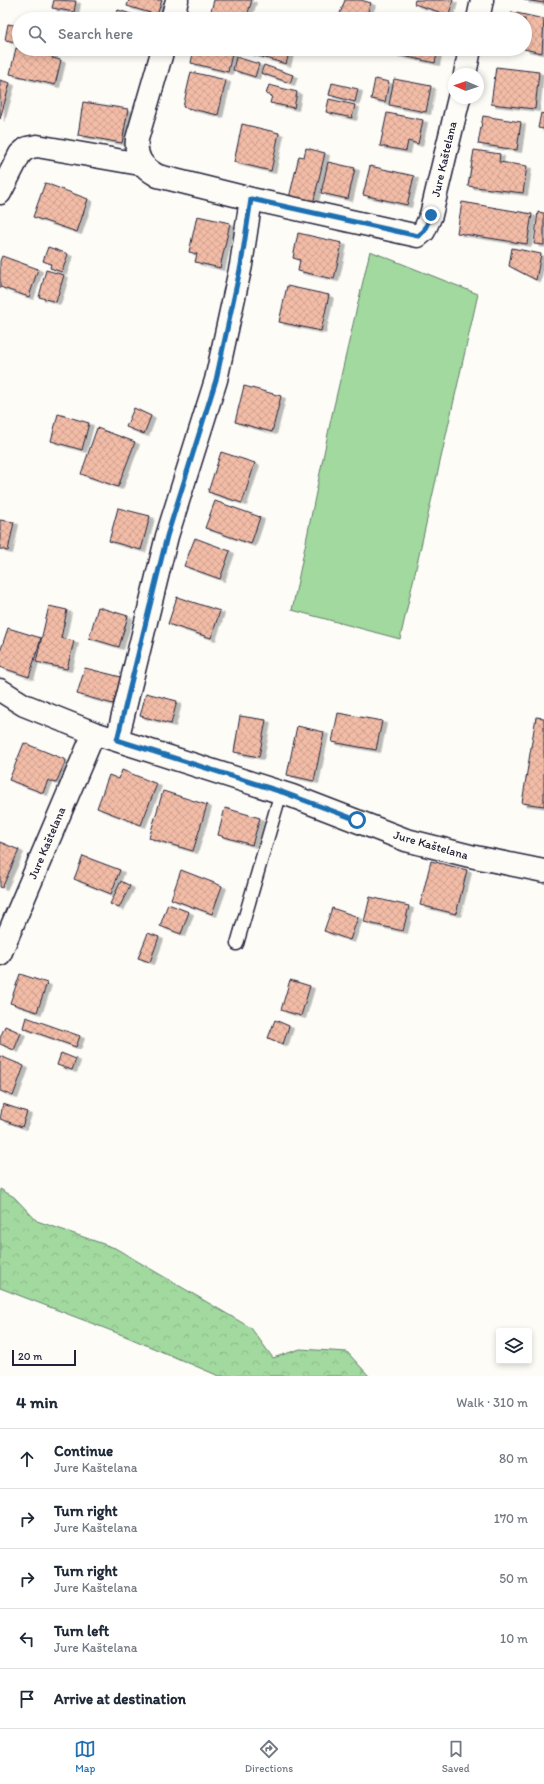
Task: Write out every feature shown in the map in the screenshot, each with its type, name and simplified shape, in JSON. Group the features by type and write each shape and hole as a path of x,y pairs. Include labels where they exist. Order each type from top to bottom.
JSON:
{"street":[{"path":"174,12 177,0"},
{"path":"479,12 482,0"},
{"path":"0,193 20,154 27,148 37,146 140,164 136,151 137,139 161,56"},
{"path":"465,68 468,56"},
{"name":"Jure Kaštelana","path":"140,164 158,176 251,199 418,236 424,231 431,215 458,104"},
{"path":"117,740 167,536 216,380 241,265 251,199"},
{"name":"Jure Kaštelana","path":"0,690 24,705 94,733 282,792 406,840 470,856 544,871"},
{"name":"Jure Kaštelana","path":"0,954 94,733"}],"lane":[{"path":"238,944 282,792"}],"green space":[{"path":"370,251 478,294 400,639 292,610 331,419"},
{"path":"0,1189 14,1197 37,1221 115,1248 251,1328 273,1358 300,1349 347,1352 369,1376 219,1376 125,1336 0,1288"}],"building":[{"path":"54,0 76,1 74,12 52,8"},
{"path":"129,0 162,0 158,12 147,12 127,6"},
{"path":"214,0 252,0 248,12 211,11"},
{"path":"345,0 361,0 371,3 368,12 341,12"},
{"path":"415,0 453,0 450,12 439,12 414,4"},
{"path":"524,0 544,0 544,3"},
{"path":"532,16 544,19 542,53 532,51"},
{"path":"8,24 12,25 12,41 5,40"},
{"path":"14,56 53,56 52,58 61,60 55,85 10,74"},
{"path":"192,56 231,56 228,72 191,63"},
{"path":"259,56 288,56 286,64"},
{"path":"404,56 436,56 435,63"},
{"path":"236,57 259,64 255,77 233,70"},
{"path":"264,65 293,75 290,83 261,73"},
{"path":"496,67 539,72 535,109 491,104"},
{"path":"191,72 226,80 218,115 183,107"},
{"path":"375,79 389,82 385,102 371,99"},
{"path":"394,79 431,86 426,112 389,105"},
{"path":"0,80 10,83 0,119"},
{"path":"332,83 358,89 355,102 329,95"},
{"path":"269,85 297,92 294,108 270,103 272,96 266,94"},
{"path":"329,99 355,105 352,118 326,112"},
{"path":"83,102 128,109 122,143 78,135"},
{"path":"387,113 423,120 418,144 408,141 406,151 380,146"},
{"path":"541,113 544,114 544,129 538,128"},
{"path":"483,116 521,122 517,150 478,144"},
{"path":"242,124 279,133 271,171 234,162"},
{"path":"306,148 325,153 313,204 289,198 299,156 304,157"},
{"path":"474,150 500,154 499,162 527,166 523,193 468,186"},
{"path":"328,162 355,168 348,199 321,193"},
{"path":"370,166 414,176 407,205 363,195"},
{"path":"45,183 88,199 77,232 33,217"},
{"path":"462,202 532,214 527,244 457,233"},
{"path":"538,212 544,213 544,245 534,244"},
{"path":"197,216 230,223 220,268 195,262 197,254 189,252"},
{"path":"298,233 342,243 334,279 298,271 300,260 293,258"},
{"path":"48,247 68,254 62,272 50,268 51,264 43,261"},
{"path":"512,248 541,254 536,280 509,266"},
{"path":"2,256 38,269 29,297 0,287 0,261"},
{"path":"46,270 64,275 56,302 39,297"},
{"path":"287,286 329,295 321,331 279,322"},
{"path":"244,386 281,396 272,432 235,422"},
{"path":"134,408 151,416 144,434 126,427"},
{"path":"58,414 89,423 82,450 51,441"},
{"path":"97,428 135,442 118,487 81,474"},
{"path":"221,452 255,463 242,503 208,492"},
{"path":"215,501 260,517 251,544 205,528"},
{"path":"118,508 150,516 141,550 109,541"},
{"path":"0,520 14,522 8,551 0,549"},
{"path":"195,538 230,551 220,579 184,566"},
{"path":"177,597 220,611 211,638 168,624"},
{"path":"49,606 67,610 61,638 74,641 67,669 36,662"},
{"path":"98,607 128,616 119,647 89,638"},
{"path":"8,628 41,638 29,677 0,667 0,652"},
{"path":"85,668 121,677 113,704 77,694"},
{"path":"146,693 177,701 171,724 140,716"},
{"path":"338,713 382,721 376,750 332,742"},
{"path":"240,716 266,720 259,757 234,752"},
{"path":"536,717 544,718 544,806 522,803"},
{"path":"297,726 324,732 314,781 287,775"},
{"path":"24,743 66,760 56,783 48,780 43,793 9,780"},
{"path":"122,770 157,784 141,825 97,808 109,775 119,779"},
{"path":"163,791 207,805 193,851 149,838"},
{"path":"225,808 260,818 252,845 218,835"},
{"path":"0,842 19,850 2,888 0,887"},
{"path":"83,856 120,870 111,894 74,879"},
{"path":"431,861 467,870 456,914 420,905"},
{"path":"181,870 222,886 212,914 171,899"},
{"path":"121,881 130,886 119,908 110,904"},
{"path":"370,897 409,906 403,931 364,922"},
{"path":"168,904 189,912 181,934 160,926"},
{"path":"332,908 358,917 350,940 324,931"},
{"path":"148,933 159,937 150,962 138,958"},
{"path":"20,974 47,983 37,1012 10,1003"},
{"path":"290,980 310,986 301,1016 281,1010"},
{"path":"26,1017 80,1036 76,1047 23,1028"},
{"path":"275,1020 289,1026 283,1044 268,1038"},
{"path":"5,1026 21,1033 14,1050 0,1044 0,1038"},
{"path":"61,1053 76,1059 72,1070 57,1065"},
{"path":"0,1056 24,1066 13,1096 0,1091"},
{"path":"3,1104 27,1112 22,1127 0,1119"}],"route":[{"path":"357,820 282,792 117,740 167,536 216,380 241,265 251,199 418,236 424,231 431,215"}]}
